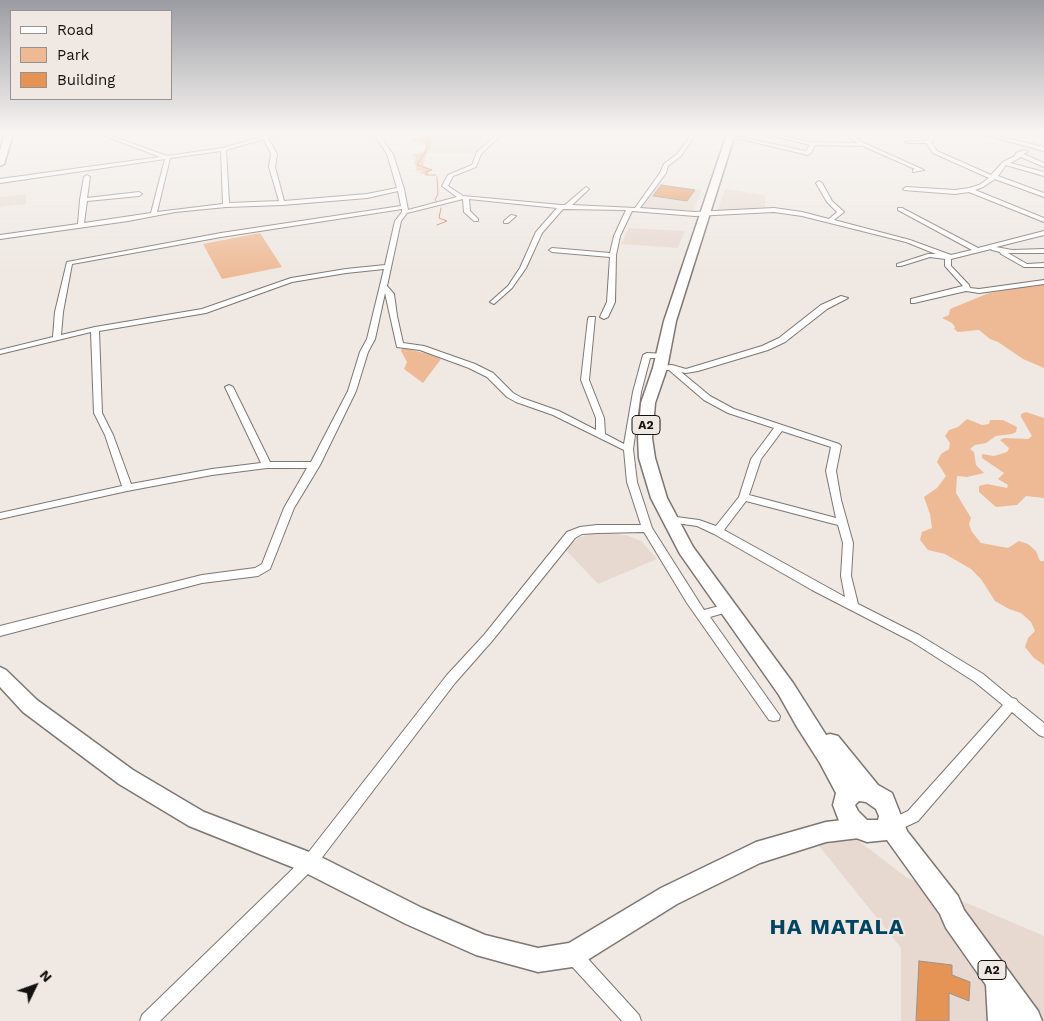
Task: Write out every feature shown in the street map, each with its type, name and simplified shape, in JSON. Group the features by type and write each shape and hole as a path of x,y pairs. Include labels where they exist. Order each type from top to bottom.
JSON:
{"main road":[{"name":"A2","path":"715,182 670,321 664,364 648,403 645,438 652,478 669,519 686,550 786,689 804,721 828,756 869,815 941,910 955,919 1028,1021"},
{"path":"0,675 30,706 65,733 126,777 197,819 309,863 414,916 484,947 538,960 572,955 669,896 756,853 826,832 869,815"},
{"path":"999,980 1002,1021"}],"street":[{"path":"80,226 86,182"},
{"path":"154,214 161,182"},
{"path":"225,182 226,205"},
{"path":"276,182 282,203"},
{"path":"0,631 202,579 258,572 266,566 289,508 315,465 352,391 364,352 371,340 384,286 386,267 398,221 405,210 399,182"},
{"path":"447,182 446,186 464,198 467,212 476,220"},
{"path":"604,317 611,302 613,255 617,236 633,210 656,182"},
{"path":"906,189 955,192 970,190 987,182"},
{"path":"1006,182 1044,195"},
{"path":"819,183 822,192 841,212 830,221"},
{"path":"494,302 510,287 523,268 539,232 586,188"},
{"path":"0,236 226,205 282,203 366,196 401,189"},
{"path":"970,190 1044,220"},
{"path":"83,200 139,194"},
{"path":"57,338 59,312 69,263 221,235 405,210 417,211 464,198 564,207 687,214 703,218 774,210 830,221 908,241 948,257"},
{"path":"900,209 979,251"},
{"path":"506,222 513,216"},
{"path":"899,265 930,255 948,257 993,249 1044,233"},
{"path":"993,249 1012,252 1044,251"},
{"path":"993,249 1026,266 1044,265"},
{"path":"552,250 613,255"},
{"path":"1031,251 1044,259"},
{"path":"948,257 948,266 967,286 966,289"},
{"path":"0,352 95,329 203,311 290,280 346,270 386,267"},
{"path":"914,301 966,289 979,291 1044,282"},
{"path":"384,286 390,294 400,345 421,348 472,366 490,376 510,395 519,400 556,413 628,449"},
{"path":"774,716 702,615 647,528 632,482 628,449 637,392 647,355 664,364 686,371 765,348 782,340 824,307 844,298"},
{"path":"592,319 586,380 600,418 601,436"},
{"path":"95,329 98,413 109,435 127,488"},
{"path":"664,364 707,398 731,411 836,446 831,471 836,500 848,543 846,576 853,606"},
{"path":"229,387 268,465"},
{"path":"718,531 744,497 756,459 780,427"},
{"path":"0,516 127,488 268,465 315,465"},
{"path":"744,497 843,522"},
{"path":"669,519 699,523 718,531 915,638 979,678 1044,731"},
{"path":"148,1021 309,863 451,679 488,638 571,536 580,531 597,529 647,528"},
{"path":"702,615 727,608"},
{"path":"869,815 913,816 1012,703"},
{"path":"572,955 633,1021"}],"shaded area":[{"path":"657,184 702,190 693,212 639,208"},
{"path":"725,189 765,195 765,210 717,212"},
{"path":"26,194 26,204 0,207 0,197"},
{"path":"629,228 685,231 678,248 621,244"},
{"path":"599,532 626,535 641,541 657,559 598,584 565,549 580,537"},
{"path":"847,832 906,877 1044,936 1044,1021 901,1021 901,948 816,842"}],"green space":[{"path":"260,233 282,267 222,279 203,244"},
{"path":"1044,283 1044,368 1023,359 979,330 958,332 954,329 955,327 952,323 942,318 949,315 950,309 989,293"},
{"path":"402,348 429,354 441,359 423,383 404,369 407,362 401,351"},
{"path":"1026,412 1044,418 1044,498 1026,496 1017,505 996,507 979,492 979,486 987,484 1007,488 1008,485 998,479 1004,473 982,458 982,454 994,456 1007,452 1009,448 1000,440 1004,438 1028,439 1032,436 1021,417 1021,414"},
{"path":"967,419 982,425 989,424 990,420 1003,420 1017,427 1016,432 1012,434 996,436 986,443 975,445 970,449 974,452 976,465 984,473 967,477 957,476 956,493 971,518 969,524 972,532 981,543 1008,548 1019,541 1028,544 1036,551 1040,561 1044,561 1044,665 1034,658 1025,647 1028,638 1035,631 1031,622 1021,613 995,601 981,579 971,569 945,554 928,550 920,540 922,532 932,528 930,514 924,497 937,488 946,476 937,462 941,454 949,449 950,443 945,436 949,430 958,427"}],"building":[{"path":"661,185 695,190 687,201 653,196"},
{"path":"919,961 952,965 952,975 970,982 969,1001 949,993 949,1021 916,1021"}],"waterway":[{"path":"437,182 438,194 435,200 437,202"},
{"path":"437,225 447,221 439,218 441,208"}],"district":[{"name":"HA MATALA","path":"837,928"}]}
